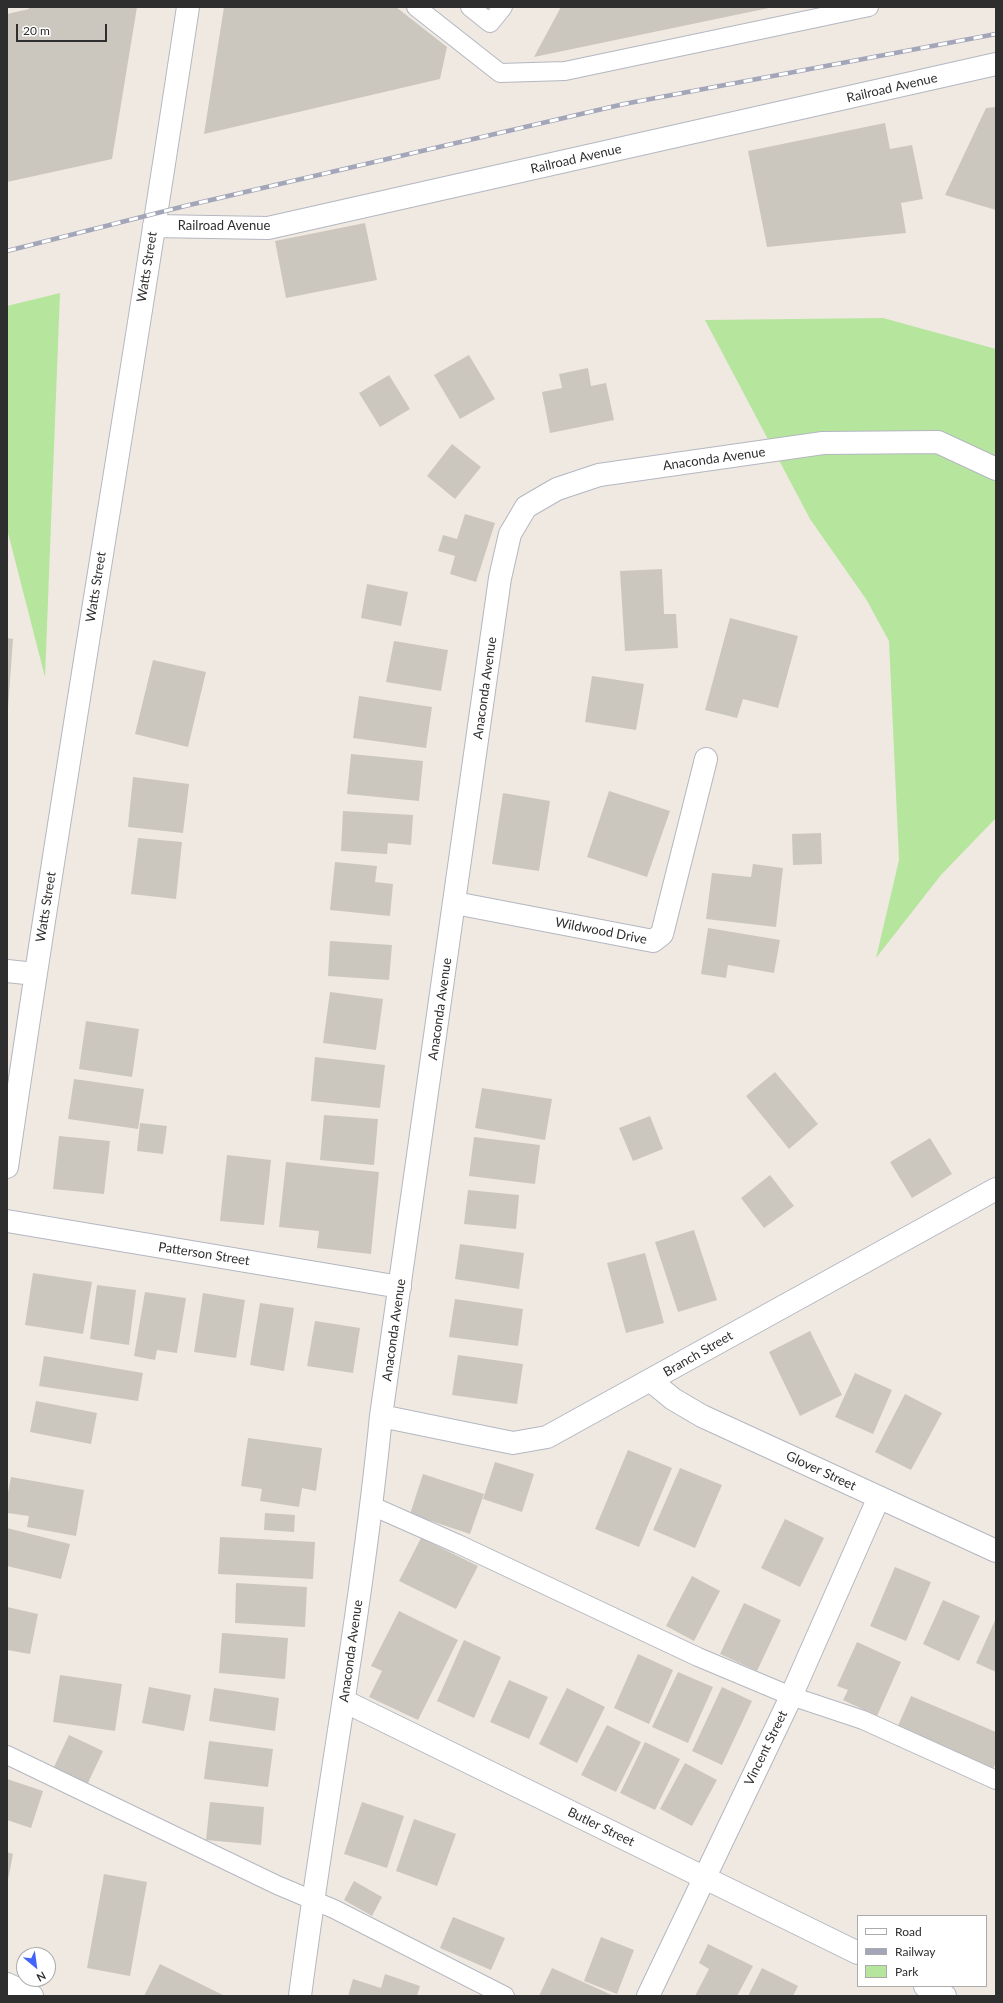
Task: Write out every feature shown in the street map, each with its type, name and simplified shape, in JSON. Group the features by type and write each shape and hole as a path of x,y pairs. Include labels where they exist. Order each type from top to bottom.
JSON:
{"street":[{"name":"Watts Street","path":"7,1167 35,974 188,7"},
{"name":"Railroad Avenue","path":"154,226 268,228 996,64"},
{"name":"Anaconda Avenue","path":"300,1996 313,1898 344,1702 372,1506 381,1416 455,904 500,578 510,534 526,507 556,488 599,475 823,443 938,442 996,469"},
{"name":"Wildwood Drive","path":"455,904 653,942 662,934 706,759"},
{"path":"7,971 35,974"},
{"name":"Branch Street","path":"381,1416 513,1443 547,1437 651,1381 793,1300 996,1189"},
{"name":"Patterson Street","path":"7,1221 400,1287"},
{"name":"Glover Street","path":"651,1381 673,1399 702,1416 996,1551"},
{"name":"Vincent Street","path":"648,1996 791,1696 879,1497"},
{"name":"Butler Street","path":"344,1702 857,1953"},
{"path":"7,1984 32,1996"},
{"path":"927,1987 945,1996"}],"lane":[{"path":"416,7 500,72 565,71 869,7"},
{"path":"470,7 490,23 503,7"},
{"path":"372,1506 458,1544 698,1656 791,1696 863,1720 996,1780"},
{"path":"7,1755 277,1885 313,1898 505,1996"}],"green space":[{"path":"60,293 45,677 7,529 7,306"},
{"path":"883,318 996,349 996,818 941,875 876,958 899,860 889,641 866,599 810,519 705,320"}],"building":[{"path":"28,7 137,7 112,159 7,182 7,14 29,9"},
{"path":"224,7 396,7 447,47 440,79 204,134"},
{"path":"561,7 769,7 769,8 534,57"},
{"path":"996,107 996,210 945,195 986,108"},
{"path":"885,123 890,149 912,145 923,199 901,203 906,233 767,247 748,151"},
{"path":"365,223 377,280 286,298 275,241"},
{"path":"469,355 495,399 460,419 434,375"},
{"path":"588,368 591,386 606,383 614,420 550,433 542,392 562,388 559,374"},
{"path":"389,375 410,409 380,427 359,393"},
{"path":"452,444 481,467 455,499 427,476"},
{"path":"465,514 495,523 476,582 450,574 455,556 438,551 443,535 457,539"},
{"path":"662,569 664,614 676,614 678,648 625,651 620,571"},
{"path":"367,584 408,592 401,626 361,618"},
{"path":"730,618 798,636 778,708 743,699 737,718 705,710"},
{"path":"7,638 13,639 8,708 7,708"},
{"path":"394,641 448,650 441,691 386,682"},
{"path":"153,660 206,672 188,747 135,734"},
{"path":"592,676 644,684 636,730 585,722"},
{"path":"359,696 432,707 426,748 353,738"},
{"path":"351,754 423,761 419,801 347,794"},
{"path":"133,777 189,784 183,833 128,827"},
{"path":"609,791 670,811 647,877 587,857"},
{"path":"503,793 550,801 539,871 492,864"},
{"path":"343,811 413,815 411,845 388,843 387,854 341,851"},
{"path":"821,833 822,864 793,865 792,834"},
{"path":"138,838 182,842 176,899 131,894"},
{"path":"335,862 377,866 375,882 393,884 390,916 330,910"},
{"path":"753,864 783,868 776,927 706,919 712,873 751,877"},
{"path":"708,928 780,940 774,973 728,965 726,978 701,974"},
{"path":"330,941 392,945 389,980 328,976"},
{"path":"330,992 383,999 376,1050 323,1043"},
{"path":"86,1021 139,1029 132,1077 79,1069"},
{"path":"315,1057 385,1065 380,1108 311,1101"},
{"path":"775,1072 818,1124 789,1149 746,1096"},
{"path":"74,1079 144,1089 138,1129 68,1119"},
{"path":"482,1088 552,1099 545,1140 475,1128"},
{"path":"324,1115 378,1119 374,1165 320,1160"},
{"path":"650,1116 663,1149 633,1161 619,1128"},
{"path":"140,1123 167,1126 163,1154 137,1151"},
{"path":"59,1136 110,1141 104,1194 53,1189"},
{"path":"474,1137 540,1145 535,1184 469,1176"},
{"path":"930,1138 952,1174 912,1198 890,1162"},
{"path":"227,1155 271,1160 264,1225 220,1221"},
{"path":"286,1162 379,1172 371,1254 317,1248 319,1231 279,1227"},
{"path":"770,1175 794,1206 764,1228 741,1198"},
{"path":"468,1190 519,1195 516,1229 464,1224"},
{"path":"694,1230 717,1300 678,1312 655,1242"},
{"path":"460,1244 524,1253 519,1289 455,1279"},
{"path":"645,1253 664,1323 626,1333 607,1263"},
{"path":"33,1273 92,1282 83,1334 25,1325"},
{"path":"97,1285 136,1290 129,1345 90,1339"},
{"path":"145,1292 186,1298 177,1353 157,1350 155,1360 134,1356"},
{"path":"203,1293 245,1300 236,1358 194,1352"},
{"path":"455,1299 523,1309 518,1346 449,1337"},
{"path":"260,1303 294,1308 284,1371 250,1365"},
{"path":"315,1321 360,1328 353,1373 307,1366"},
{"path":"810,1331 842,1395 800,1416 769,1352"},
{"path":"458,1355 523,1364 517,1404 452,1395"},
{"path":"44,1356 143,1373 138,1401 39,1386"},
{"path":"855,1373 892,1390 873,1434 835,1417"},
{"path":"905,1394 942,1413 911,1470 875,1452"},
{"path":"36,1401 97,1413 91,1444 30,1432"},
{"path":"248,1438 322,1448 316,1491 302,1488 299,1507 260,1501 262,1489 241,1486"},
{"path":"628,1450 672,1468 639,1547 595,1529"},
{"path":"495,1462 534,1474 522,1512 483,1499"},
{"path":"680,1468 722,1485 695,1548 653,1530"},
{"path":"423,1474 484,1494 470,1534 410,1514"},
{"path":"11,1477 84,1490 76,1536 27,1527 29,1516 7,1513 7,1498"},
{"path":"265,1513 295,1515 294,1532 264,1530"},
{"path":"785,1519 824,1538 800,1587 761,1568"},
{"path":"7,1528 70,1544 61,1579 7,1566"},
{"path":"220,1537 315,1542 313,1579 218,1574"},
{"path":"421,1538 478,1566 456,1609 399,1581"},
{"path":"895,1567 931,1582 906,1641 870,1626"},
{"path":"692,1576 720,1591 694,1641 666,1626"},
{"path":"236,1583 307,1587 305,1627 235,1623"},
{"path":"943,1600 980,1616 959,1661 923,1644"},
{"path":"744,1603 781,1620 757,1671 720,1654"},
{"path":"7,1607 38,1614 30,1654 7,1650"},
{"path":"399,1611 458,1640 418,1720 369,1697 382,1671 371,1666"},
{"path":"996,1618 996,1672 976,1663"},
{"path":"222,1633 288,1638 285,1679 219,1673"},
{"path":"464,1640 501,1657 474,1718 437,1701"},
{"path":"857,1642 901,1662 877,1716 843,1700 848,1690 837,1686"},
{"path":"638,1654 673,1670 649,1724 614,1708"},
{"path":"678,1672 713,1687 688,1743 652,1727"},
{"path":"60,1675 122,1684 115,1731 53,1722"},
{"path":"509,1680 548,1697 529,1739 490,1722"},
{"path":"149,1687 191,1695 184,1731 142,1723"},
{"path":"722,1687 752,1701 722,1765 692,1751"},
{"path":"214,1688 279,1698 275,1731 209,1721"},
{"path":"567,1688 605,1707 577,1763 539,1744"},
{"path":"911,1696 996,1732 996,1763 993,1769 897,1728"},
{"path":"607,1725 641,1742 616,1792 581,1775"},
{"path":"69,1735 103,1751 87,1785 53,1769"},
{"path":"209,1741 273,1749 268,1787 204,1779"},
{"path":"645,1742 680,1759 655,1810 620,1793"},
{"path":"685,1763 717,1780 692,1826 660,1809"},
{"path":"7,1779 43,1791 31,1828 7,1820"},
{"path":"210,1802 264,1807 261,1845 206,1840"},
{"path":"362,1802 404,1816 387,1868 344,1854"},
{"path":"414,1819 456,1834 437,1886 396,1871"},
{"path":"7,1852 13,1854 8,1880 7,1879"},
{"path":"104,1874 147,1882 130,1976 87,1968"},
{"path":"354,1881 382,1897 372,1916 344,1900"},
{"path":"453,1917 505,1938 491,1970 440,1948"},
{"path":"601,1937 634,1950 617,1994 584,1981"},
{"path":"708,1944 753,1966 737,1996 695,1996 709,1969 699,1963"},
{"path":"160,1964 225,1996 144,1996"},
{"path":"552,1968 614,1996 539,1996"},
{"path":"762,1968 798,1986 793,1996 748,1996"},
{"path":"385,1974 420,1986 417,1996 348,1996 353,1979 381,1988"}],"railway":[{"path":"7,251 185,206 624,104 996,34"}]}
